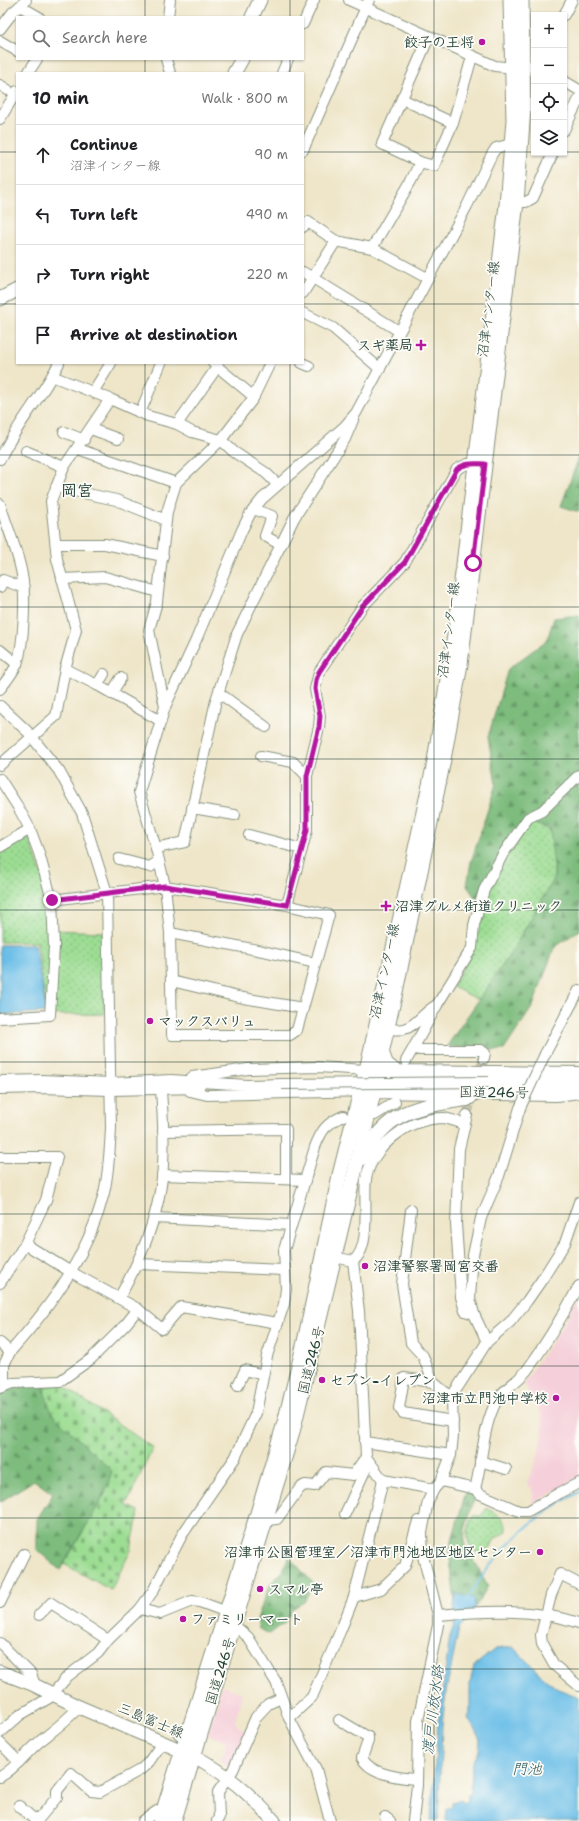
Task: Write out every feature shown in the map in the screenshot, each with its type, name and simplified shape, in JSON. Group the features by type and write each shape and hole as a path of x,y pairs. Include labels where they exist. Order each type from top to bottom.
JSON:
{"highway":[{"path":"382,1053 386,1064 396,1072"},
{"name":"国道246号","path":"162,1815 234,1625 267,1520 305,1384 340,1231 372,1070 396,1072 579,1074"},
{"name":"国道246号","path":"367,1091 477,1091 556,1094 579,1091"},
{"name":"国道246号","path":"174,1821 187,1750 284,1421 304,1344 342,1166 367,1091"},
{"path":"340,1231 362,1159 371,1141 382,1129 393,1119 415,1108 427,1104 467,1099 477,1091"}],"main road":[{"path":"252,16 260,0"},
{"path":"262,16 270,0"},
{"name":"沼津インター線","path":"510,0 523,67 511,144 512,202"},
{"name":"沼津インター線","path":"372,1070 382,1053 388,1029 453,712 463,645 480,464 524,109 522,0"},
{"path":"225,72 231,60"},
{"path":"235,72 241,60"},
{"path":"0,299 16,291"},
{"name":"沼津インター線","path":"372,1070 433,767 480,464"},
{"name":"三島富士線","path":"0,1672 53,1693 164,1748 187,1750 229,1777 252,1797 274,1821"}],"street":[{"path":"168,16 170,0"},
{"path":"304,22 314,0"},
{"path":"349,0 367,4 428,37 495,66 523,67"},
{"path":"566,12 572,0"},
{"path":"0,29 23,3 37,16"},
{"path":"304,148 367,4"},
{"path":"428,37 382,144 420,162 434,166 453,123 472,57"},
{"path":"0,41 16,50"},
{"path":"29,72 35,60"},
{"path":"166,60 170,72"},
{"path":"282,72 288,60"},
{"path":"567,83 579,90"},
{"path":"0,119 8,89"},
{"path":"402,99 453,123"},
{"path":"567,124 579,99"},
{"path":"156,848 185,842 219,693 237,634 294,518 345,439 356,413 426,278 467,206 492,154 496,148 511,144"},
{"path":"512,202 526,202 533,198 552,156"},
{"path":"372,248 411,181 420,162"},
{"path":"304,226 308,222 336,241 372,248 426,278"},
{"path":"304,292 336,241"},
{"path":"304,273 399,331"},
{"path":"304,314 333,328 380,369"},
{"path":"0,459 7,445 58,364"},
{"path":"92,392 110,364"},
{"path":"140,412 161,364"},
{"path":"177,424 216,364 254,397"},
{"path":"165,707 149,630 158,602 166,520 176,483 221,440 254,397 270,364"},
{"path":"52,376 148,416 177,424 192,432 221,440 234,452 266,473 278,485"},
{"path":"0,765 56,716 65,670 76,630 62,579 51,501 64,467 110,399"},
{"path":"52,900 165,886 287,905 329,915 296,1030 290,1035 172,1036 170,933 165,886 160,861 139,792 165,707 196,640 242,530 254,509 262,499 344,426 356,413"},
{"path":"91,429 118,438"},
{"path":"64,432 81,444 176,483"},
{"path":"26,451 64,467"},
{"path":"287,905 307,830 307,776 319,727 320,716 315,689 319,672 362,607 405,562 457,469 462,465 480,464"},
{"path":"56,487 116,500 166,520"},
{"path":"0,504 22,574 24,588 22,642 17,664 9,678 0,689"},
{"path":"254,509 272,516 265,536 281,545"},
{"path":"56,544 105,544 163,556"},
{"path":"62,579 105,577 158,592"},
{"path":"0,587 3,580 24,588"},
{"path":"0,650 17,664"},
{"path":"65,670 97,685 161,722"},
{"path":"97,685 104,674"},
{"path":"111,694 121,678"},
{"path":"219,693 266,726"},
{"path":"0,706 32,737 58,771 82,813 107,893 111,1086 110,1160 104,1194 94,1226 80,1258 71,1272 10,1352 4,1365 2,1384 60,1381 91,1359 126,1324 138,1309"},
{"path":"261,756 293,762 307,776"},
{"path":"406,1061 472,948 474,925 484,890 503,854 528,818 542,811 579,775"},
{"path":"0,779 30,829 39,853 52,900 54,946 50,1015 0,1018"},
{"path":"192,808 235,815"},
{"path":"0,847 30,829"},
{"path":"249,835 302,849"},
{"path":"119,859 150,867 160,861"},
{"path":"170,933 264,950 315,963"},
{"path":"170,981 243,998 303,1008"},
{"path":"487,1342 474,1314 470,1298 473,1255 481,1218 499,1176 520,1108 545,1054 579,990"},
{"path":"388,1029 404,1029 411,1026 430,1008 438,1005"},
{"path":"414,1047 418,1050 481,1050 485,1053 484,1058"},
{"path":"167,1086 249,1066 318,1067 372,1070"},
{"path":"511,1082 579,1078"},
{"path":"0,1081 42,1080 111,1086 167,1086 207,1095 367,1091"},
{"path":"0,1089 111,1086 212,1088 282,1084 489,1082 579,1084"},
{"path":"119,1298 138,1264 154,1218 162,1175 163,1131 167,1086"},
{"path":"375,1115 395,1102"},
{"path":"0,1733 20,1715 49,1698 68,1676 98,1653 108,1640 140,1609 153,1591 182,1535 235,1458 256,1413 263,1375 286,1289 284,1250 305,1180 321,1131 331,1122 343,1116"},
{"path":"353,1261 357,1258 363,1245 366,1179 370,1167 383,1145 404,1129 418,1122 445,1118 466,1119 459,1149 456,1224 461,1297 465,1312 474,1314"},
{"path":"163,1131 286,1129 286,1179"},
{"path":"0,1157 57,1157 53,1180 46,1200 25,1244 0,1283"},
{"path":"162,1175 305,1180"},
{"path":"354,1597 382,1589 405,1566 420,1516 438,1485 451,1454 454,1436 452,1396 487,1342 510,1322 528,1301 565,1243 579,1202"},
{"path":"411,1210 402,1284 411,1343 423,1356 434,1382 452,1396"},
{"path":"154,1218 291,1225"},
{"path":"25,1244 71,1272 138,1309 162,1329 181,1307 278,1323"},
{"path":"334,1257 353,1261"},
{"path":"353,1261 359,1311 365,1442 368,1459 383,1480 475,1489 480,1494 519,1511 528,1511 559,1492 579,1483"},
{"path":"138,1264 284,1270"},
{"path":"475,1489 485,1431 497,1401 502,1393 526,1371 558,1324 579,1286"},
{"path":"0,1343 10,1352"},
{"path":"238,1385 245,1370 263,1375"},
{"path":"434,1382 404,1378 399,1408 403,1413 453,1420"},
{"path":"365,1442 451,1454"},
{"path":"267,1520 277,1519 300,1488 305,1485 315,1486 326,1472 353,1475 368,1459"},
{"path":"345,1514 368,1459"},
{"path":"480,1461 506,1469"},
{"path":"289,1718 312,1697 354,1597 383,1480"},
{"path":"412,1821 417,1778 418,1721 438,1625 438,1615 423,1556 422,1533 426,1508"},
{"path":"0,1602 24,1554"},
{"path":"579,1584 560,1574 550,1595 541,1635 542,1644 556,1663 579,1686"},
{"path":"140,1609 160,1614 192,1601 200,1602 227,1612"},
{"path":"39,1615 51,1603 108,1640"},
{"path":"438,1615 472,1613 546,1616 579,1623"},
{"path":"234,1625 248,1637 276,1682 289,1718 316,1770 330,1821"},
{"path":"0,1643 31,1674 35,1685"},
{"path":"217,1821 219,1817 218,1792 229,1777 256,1717 268,1704 281,1698"},
{"path":"0,1777 11,1771 38,1743 63,1724 79,1707"},
{"path":"339,1720 368,1737 362,1758 369,1764 389,1775 417,1778"},
{"path":"176,1730 187,1750"},
{"path":"0,1744 19,1762"},
{"path":"19,1806 37,1821 57,1797 57,1791 71,1773 92,1791 100,1792 140,1770 164,1748"},
{"path":"143,1821 156,1811 162,1815"}],"shaded area":[{"name":"沼津市立門池中学校","path":"579,1294 579,1478 531,1505 534,1493 527,1482 537,1459 543,1435 543,1424 541,1414 524,1383 561,1328"},
{"path":"222,1686 242,1693 235,1722 240,1728 248,1732 230,1769 220,1760 225,1752 226,1740 207,1735"}],"green space":[{"path":"579,457 579,512 561,506"},
{"path":"579,615 579,930 554,948 533,1006 504,1050 481,1050 447,1046 511,953 555,877 550,828 531,822 476,899 467,886 471,862 496,784 488,737 508,669 547,640 554,618"},
{"path":"528,820 554,832 554,880 504,964 479,1000 453,987 471,951 484,890"},
{"path":"27,832 51,902 53,930 103,932 104,1014 47,1015 37,942 0,942 0,850"},
{"path":"44,1382 112,1471 105,1494 60,1570 37,1550 37,1519 53,1494 34,1480 0,1502 0,1392"},
{"path":"61,1384 153,1448 126,1505 139,1511 131,1550 111,1590 64,1564 105,1494 112,1471 52,1414 43,1387"},
{"path":"466,1492 475,1496 465,1529 464,1543 488,1586 476,1606 455,1602 449,1550"},
{"path":"487,1508 503,1520 507,1531 495,1539 488,1551 481,1554 471,1548 468,1532 474,1516 481,1516"},
{"path":"289,1557 313,1583 304,1602 293,1608 285,1622 270,1634 259,1629 257,1619 271,1583 284,1570 283,1568"}],"water":[{"path":"0,945 35,945 46,1012 0,1015"},
{"path":"457,1594 474,1598 475,1607 470,1617 459,1628 446,1692 442,1725 438,1821 431,1821 438,1723 450,1636 456,1620 454,1605"},
{"name":"門池","path":"513,1647 546,1680 558,1689 579,1697 579,1821 446,1821 447,1808 452,1807 452,1802 461,1799 463,1803 468,1801 468,1795 471,1794 472,1765 479,1751 480,1739 468,1718 470,1713 470,1683 474,1666 495,1649"}],"waterway":[{"path":"468,1598 490,1565 516,1537 546,1512 579,1492"}],"tunnel":[{"path":"467,1115 484,1058"}],"place":[{"name":"餃子の王将","path":"482,42"},
{"name":"スギ薬局","path":"421,345"},
{"name":"沼津グルメ街道クリニック","path":"386,906"},
{"name":"マックスバリュ","path":"150,1021"},
{"name":"沼津警察署岡宮交番","path":"365,1266"},
{"name":"セブン-イレブン","path":"322,1380"},
{"name":"沼津市立門池中学校","path":"556,1398"},
{"name":"沼津市公園管理室／沼津市門池地区地区センター","path":"540,1552"},
{"name":"スマル亭","path":"260,1589"},
{"name":"ファミリーマート","path":"183,1619"}],"district":[{"name":"岡宮","path":"77,490"}],"route":[{"path":"52,900 165,886 193,889 287,905 307,830 307,776 319,727 320,716 315,689 319,672 362,607 405,562 457,469 462,465 467,464 485,464 473,563"}],"water label":[{"name":"渡戸川放水路","path":"433,1710"}]}
